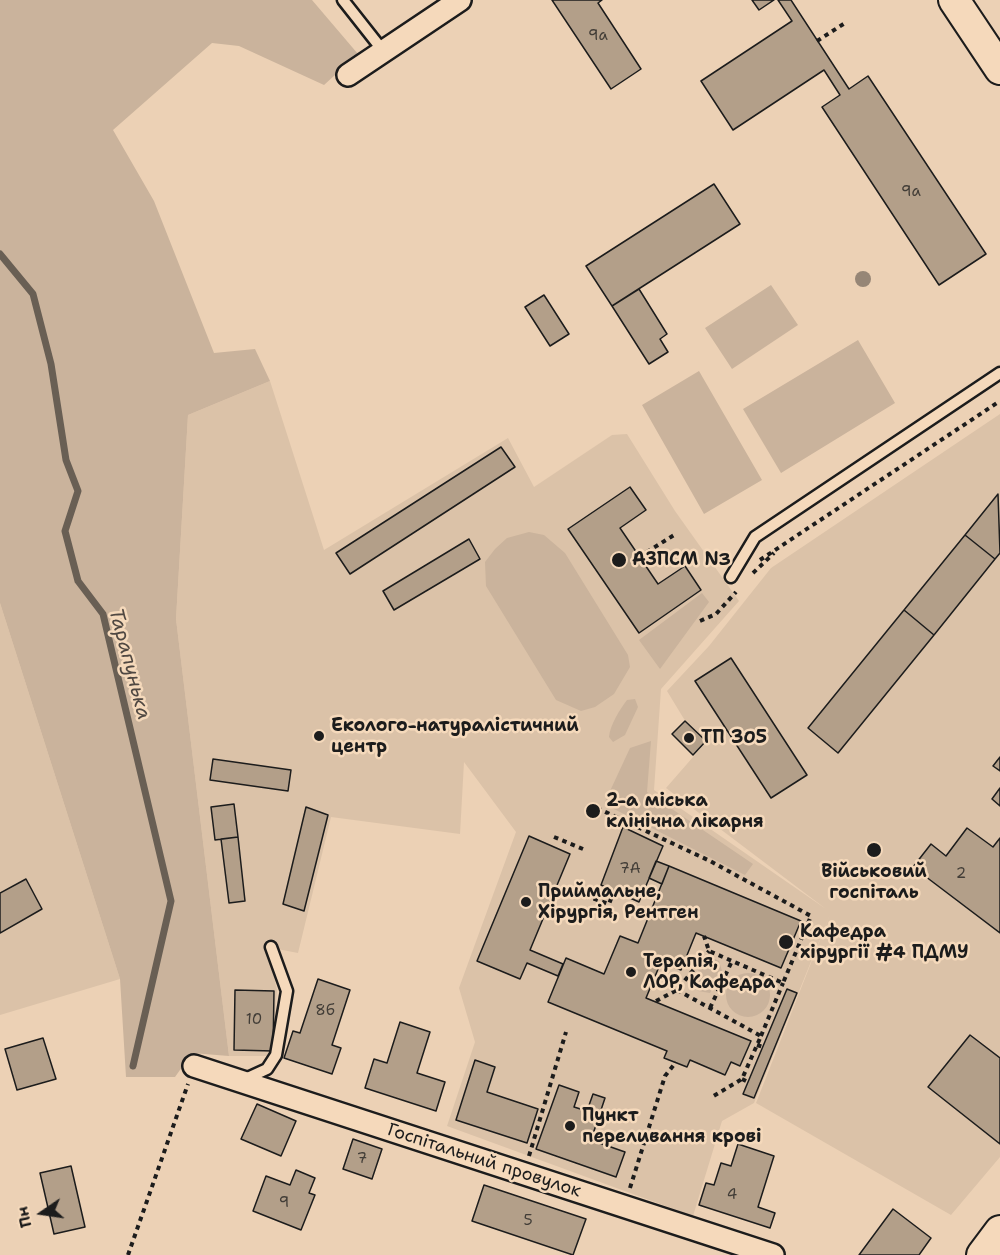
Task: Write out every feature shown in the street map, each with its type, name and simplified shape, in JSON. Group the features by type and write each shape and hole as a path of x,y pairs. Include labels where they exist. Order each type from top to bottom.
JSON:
{"street":[{"path":"348,75 460,0"},
{"path":"954,0 1000,69"},
{"name":"Госпітальний провулок","path":"194,1066 773,1255"},
{"path":"982,1255 1000,1231"}],"lane":[{"path":"343,0 384,52"},
{"path":"731,578 755,537 1000,373"},
{"path":"240,1081 267,1069 276,1055 287,991 271,947"}],"path":[{"path":"817,40 845,23"},
{"path":"731,578 1000,401"},
{"path":"639,557 674,535"},
{"path":"597,808 710,861 811,916 783,983 774,1012 742,1079 712,1096"},
{"path":"554,837 583,849"},
{"path":"568,890 609,904 614,891"},
{"path":"704,936 709,951 783,983"},
{"path":"656,1001 677,990 709,951"},
{"path":"710,1008 732,961"},
{"path":"677,990 761,1036"},
{"path":"524,1174 566,1032"},
{"path":"757,1045 763,1047"},
{"path":"624,1206 665,1076 676,1062"},
{"path":"128,1255 194,1066"},
{"path":"742,1079 748,1082"}],"shaded area":[{"path":"0,0 312,0 358,54 324,85 239,46 212,43 113,130 154,201 214,353 255,349 270,381 188,415 176,619 229,1056 192,1053 175,1077 126,1077 120,979 0,603"},
{"path":"771,285 798,325 732,369 705,328"},
{"path":"858,340 895,403 781,473 743,409"},
{"path":"699,371 762,480 704,514 642,405"},
{"path":"270,381 324,550 508,438 534,487 612,435 627,434 675,511 739,601 661,689 654,790 826,909 666,788 707,741 684,719 667,691 709,646 771,568 1000,414 1000,1157 951,1215 756,1103 831,912 754,1103 722,1121 693,1216 447,1126 475,1042 459,988 516,832 464,762 460,834 331,817 298,953 267,947 277,990 272,1056 229,1056 176,619 188,415"},
{"path":"529,532 544,535 565,553 628,655 630,667 614,694 595,707 581,711 556,700 486,586 485,562 495,549 507,538"},
{"path":"702,593 709,602 660,669 639,640"},
{"path":"0,603 120,979 0,1015"},
{"path":"635,699 638,707 625,735 613,742 609,737 616,717 627,700"},
{"path":"651,741 647,792 753,864 745,875 604,804 630,748"},
{"path":"713,958 719,961 722,971 710,993 698,991 696,976 698,971 704,963"},
{"path":"748,973 763,980 770,995 763,1010 748,1017 733,1010 726,995 733,980"}],"building":[{"path":"552,0 602,0 598,3 641,69 611,89"},
{"path":"752,0 774,0 759,10"},
{"path":"778,0 791,0 849,89 868,76 986,254 939,285 822,107 840,95 824,70 733,130 701,81 792,21"},
{"path":"714,184 740,224 612,306 586,266"},
{"path":"639,289 667,334 660,339 668,352 649,364 612,306"},
{"path":"544,295 569,334 550,346 525,307"},
{"path":"501,447 515,467 350,574 336,553"},
{"path":"630,487 646,510 620,528 658,584 685,566 701,590 639,633 568,529"},
{"path":"998,494 1000,553 995,559 965,535"},
{"path":"965,535 995,559 934,635 904,610"},
{"path":"469,539 480,559 394,610 383,591"},
{"path":"904,610 934,635 838,753 808,728"},
{"path":"731,658 807,775 771,798 695,681"},
{"name":"ТП 305","path":"685,721 706,741 693,755 672,734"},
{"path":"1000,757 1000,771 993,766"},
{"path":"213,759 291,770 288,791 210,780"},
{"path":"1000,788 1000,806 992,799"},
{"path":"234,804 238,837 215,840 211,807"},
{"path":"306,807 328,815 304,911 283,904"},
{"path":"623,827 663,846 639,902 601,885"},
{"path":"967,828 993,847 1000,838 1000,933 913,867 931,844 946,856"},
{"name":"Приймальне, Хірургія, Рентген","path":"529,836 570,854 530,950 563,964 558,976 527,963 520,979 477,961"},
{"path":"238,837 245,901 229,903 221,839"},
{"path":"656,861 669,866 662,884 649,878"},
{"name":"Терапія, ЛОР, Кафедра","path":"669,866 801,921 781,968 696,933 681,970 661,962 646,998 751,1041 740,1066 731,1062 725,1075 690,1060 687,1067 664,1058 667,1051 548,1002 566,958 604,974 620,936 638,943"},
{"path":"26,879 42,909 0,933 0,893"},
{"path":"318,979 350,990 332,1045 341,1048 332,1074 284,1058 293,1031 300,1033"},
{"path":"787,989 797,993 754,1098 743,1094"},
{"path":"235,990 274,991 273,1051 234,1050"},
{"path":"400,1022 430,1032 417,1073 445,1082 436,1111 365,1088 374,1059 387,1063"},
{"path":"970,1035 1000,1058 1000,1144 928,1087"},
{"path":"43,1038 56,1079 17,1090 5,1049"},
{"path":"475,1060 495,1067 487,1092 538,1109 527,1143 456,1120"},
{"name":"Пункт переливання крові","path":"559,1085 579,1092 574,1107 587,1111 593,1094 605,1098 591,1140 625,1152 616,1177 536,1149"},
{"path":"257,1104 296,1121 281,1156 241,1139"},
{"path":"353,1139 382,1149 372,1179 343,1169"},
{"path":"738,1144 774,1156 758,1207 775,1213 770,1228 699,1205 706,1183 714,1185 721,1163 731,1166"},
{"path":"71,1166 85,1227 54,1234 40,1173"},
{"path":"296,1170 315,1178 309,1193 315,1195 301,1230 253,1211 266,1176 290,1185"},
{"path":"484,1185 586,1219 573,1255 472,1221"},
{"path":"893,1209 931,1238 919,1255 859,1255"}],"waterway":[{"name":"Тарапунька","path":"0,254 33,294 51,364 66,460 78,491 65,531 78,581 103,614 171,901 133,1066"}],"place":[{"name":"АЗПСМ N3","path":"619,560"},
{"name":"Еколого-натуралістичний центр","path":"319,736"},
{"name":"ТП 305","path":"689,738"},
{"name":"2-а міська клінічна лікарня","path":"593,811"},
{"name":"Військовий госпіталь","path":"874,850"},
{"name":"Приймальне, Хірургія, Рентген","path":"526,902"},
{"name":"Кафедра хірургії #4 ПДМУ","path":"786,942"},
{"name":"Терапія, ЛОР, Кафедра","path":"631,972"},
{"name":"Пункт переливання крові","path":"570,1126"}]}
